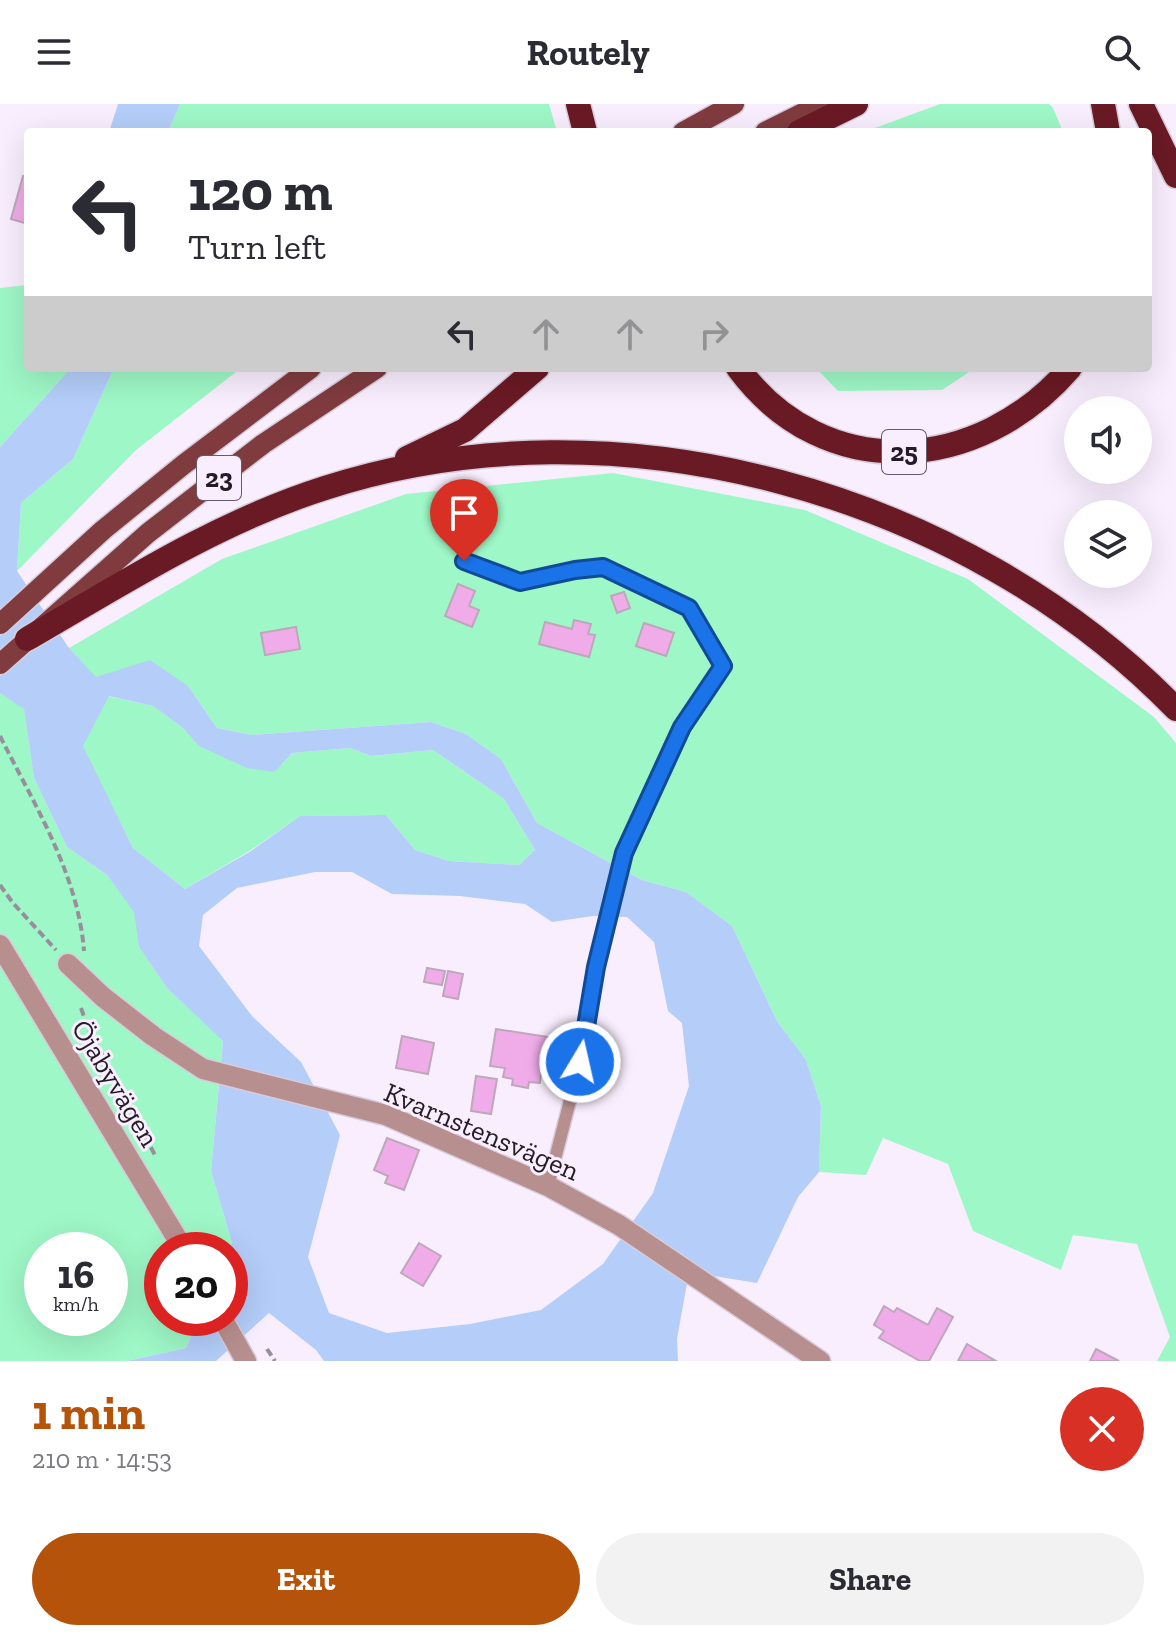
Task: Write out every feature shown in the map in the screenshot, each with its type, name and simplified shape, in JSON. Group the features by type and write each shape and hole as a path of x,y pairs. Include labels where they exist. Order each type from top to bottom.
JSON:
{"highway":[{"path":"578,104 584,128"},
{"path":"803,128 821,112 856,104"},
{"path":"1103,104 1107,128"},
{"path":"1141,104 1176,176"},
{"path":"376,473 465,430 532,372"},
{"name":"25","path":"742,372 764,397 821,436 855,447 889,452 925,451 960,443 994,430 1052,389 1067,372"},
{"path":"27,639 75,605 256,513 376,473 434,461 492,455 553,451 592,453 679,459 738,471 866,508 989,566 1032,593 1101,643 1176,709"}],"main road":[{"path":"690,128 734,104"},
{"path":"776,128 821,112"},
{"name":"23","path":"0,624 103,530 306,372"},
{"name":"23","path":"75,605 148,533 263,444 371,372"},
{"path":"0,664 27,639"}],"street":[{"name":"Öjabyvägen","path":"0,945 173,1232"},
{"name":"Kvarnstensvägen","path":"68,964 82,991 203,1069 386,1115 548,1186 619,1225 820,1361"},
{"path":"232,1336 246,1361"}],"lane":[{"path":"464,561 520,582 603,567 689,608 723,666 682,727 624,853 596,967 580,1062 548,1186"}],"path":[{"path":"0,736 60,857 82,922 82,991 88,1028 156,1157"},
{"path":"0,885 68,964"},
{"path":"268,1350 275,1361"}],"green space":[{"path":"180,104 549,104 556,128 170,128"},
{"path":"940,104 1049,104 1061,128 875,128"},
{"path":"24,285 24,372 67,372 0,447 0,288"},
{"path":"112,372 236,372 136,450 17,571 21,503 73,459"},
{"path":"820,372 969,372 942,390 838,391"},
{"path":"613,473 805,510 968,579 1154,717 1176,743 1176,1361 1157,1361 1170,1337 1137,1244 1073,1235 1061,1270 973,1231 948,1164 883,1138 866,1175 819,1172 821,1106 806,1060 777,1021 732,926 686,892 642,880 537,823 501,759 466,734 431,722 252,735 217,728 188,686 96,678 69,648 222,559 406,494"},
{"path":"0,693 24,708 34,778 67,847 107,875 135,912 139,947 167,988 223,1040 211,1171 229,1232 144,1232 144,1336 191,1336 186,1348 127,1361 0,1361"},
{"path":"108,696 153,706 183,728 200,746 275,772 292,753 350,748 371,756 433,750 504,799 535,850 519,865 449,861 415,850 386,815 300,816 251,850 185,889 133,848 82,746"}],"water":[{"path":"118,104 180,104 170,128 110,128"},
{"path":"67,372 112,372 73,459 21,503 17,571 69,648 96,677 150,660 188,686 217,728 252,735 431,722 466,734 501,759 537,823 642,880 686,892 732,926 777,1021 806,1060 821,1106 819,1172 798,1197 757,1283 689,1272 677,1339 678,1361 324,1361 316,1350 269,1313 248,1332 248,1232 229,1232 211,1171 223,1041 167,988 139,947 134,912 107,875 67,847 34,778 24,709 0,693 0,447","holes":["109,696 153,706 183,728 199,746 247,768 275,772 292,753 350,748 371,756 433,750 504,799 535,850 519,865 449,861 415,850 386,815 300,816 251,851 185,889 133,848 83,746","315,872 352,872 392,894 460,896 525,904 552,922 593,916 627,917 654,942 668,1011 682,1023 689,1086 653,1193 603,1264 541,1310 470,1324 387,1333 329,1313 308,1257 340,1135 301,1062 252,1016 199,946 203,915 237,888"]},
{"path":"191,1336 244,1336 216,1361 127,1361 186,1348"}],"building":[{"path":"23,176 24,176 24,223 11,219"},
{"path":"458,584 475,591 469,606 479,610 472,627 445,616"},
{"path":"624,592 630,608 617,613 611,596"},
{"path":"574,620 591,624 588,634 595,635 589,657 539,644 545,622 572,629"},
{"path":"644,623 674,633 666,656 636,646"},
{"path":"296,627 300,649 265,655 261,633"},
{"path":"427,968 445,971 442,985 424,982"},
{"path":"448,971 463,974 458,999 443,996"},
{"path":"496,1029 561,1039 555,1075 541,1073 540,1083 529,1082 528,1088 512,1085 513,1079 503,1077 505,1068 490,1066"},
{"path":"402,1036 434,1043 428,1074 396,1068"},
{"path":"476,1076 497,1079 491,1114 471,1111"},
{"path":"387,1138 419,1150 404,1190 385,1183 388,1176 374,1170"},
{"path":"419,1243 441,1256 423,1286 401,1273"},
{"path":"884,1306 894,1312 897,1308 928,1325 937,1308 953,1317 929,1361 920,1361 879,1338 884,1331 874,1325"},
{"path":"967,1344 996,1361 958,1361"},
{"path":"1096,1349 1119,1361 1090,1361"}],"route":[{"path":"464,561 520,582 603,567 689,608 723,666 682,727 624,853 596,967 580,1062"}]}
